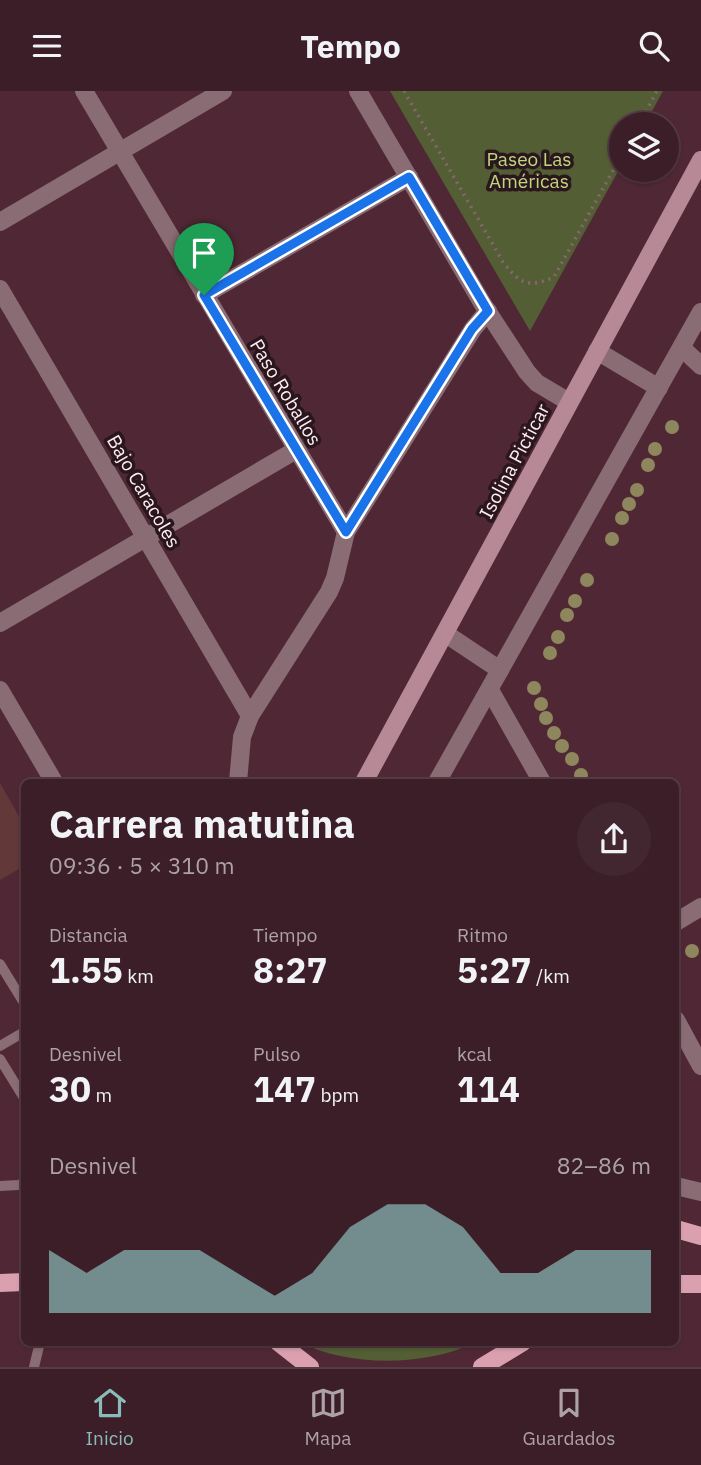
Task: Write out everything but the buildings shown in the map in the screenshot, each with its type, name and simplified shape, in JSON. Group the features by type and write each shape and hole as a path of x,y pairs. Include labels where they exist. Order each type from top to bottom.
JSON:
{"main road":[{"name":"Isolina Picticar","path":"366,779 701,160"},
{"path":"679,1230 701,1236"},
{"path":"0,1283 21,1282"},
{"path":"679,1284 701,1284"},
{"path":"284,1346 310,1367"},
{"path":"488,1364 504,1346"},
{"path":"488,1364 517,1346"}],"street":[{"name":"Paso Roballos","path":"85,91 346,532"},
{"path":"0,222 223,91"},
{"path":"358,91 527,372 537,383 569,402"},
{"path":"204,295 409,177"},
{"name":"Bajo Caracoles","path":"0,289 250,716"},
{"path":"238,779 242,737 250,716 329,592 346,532 472,329 488,311"},
{"path":"439,779 701,312"},
{"path":"681,348 701,366"},
{"path":"597,351 659,388"},
{"path":"0,623 296,450"},
{"path":"446,634 500,670"},
{"path":"0,690 52,779"},
{"path":"490,690 540,779"},
{"path":"679,920 701,907"},
{"path":"679,1026 701,1066"},
{"path":"679,1187 701,1192"}],"lane":[{"path":"0,964 21,998"},
{"path":"0,1046 21,1034"},
{"path":"0,1059 21,1093"},
{"path":"0,1187 21,1184"},
{"path":"34,1367 39,1346"}],"path":[{"path":"404,91 503,262 518,280 526,283 554,277 609,178"},
{"path":"646,112 657,91"}],"green space":[{"name":"Paseo Las Américas","path":"390,91 663,91 652,112 609,112 609,182 612,182 530,331"},
{"path":"310,1346 466,1346 434,1356 387,1361 363,1360"}],"route":[{"path":"409,177 488,311 472,329 346,532 204,295 409,177"}]}
